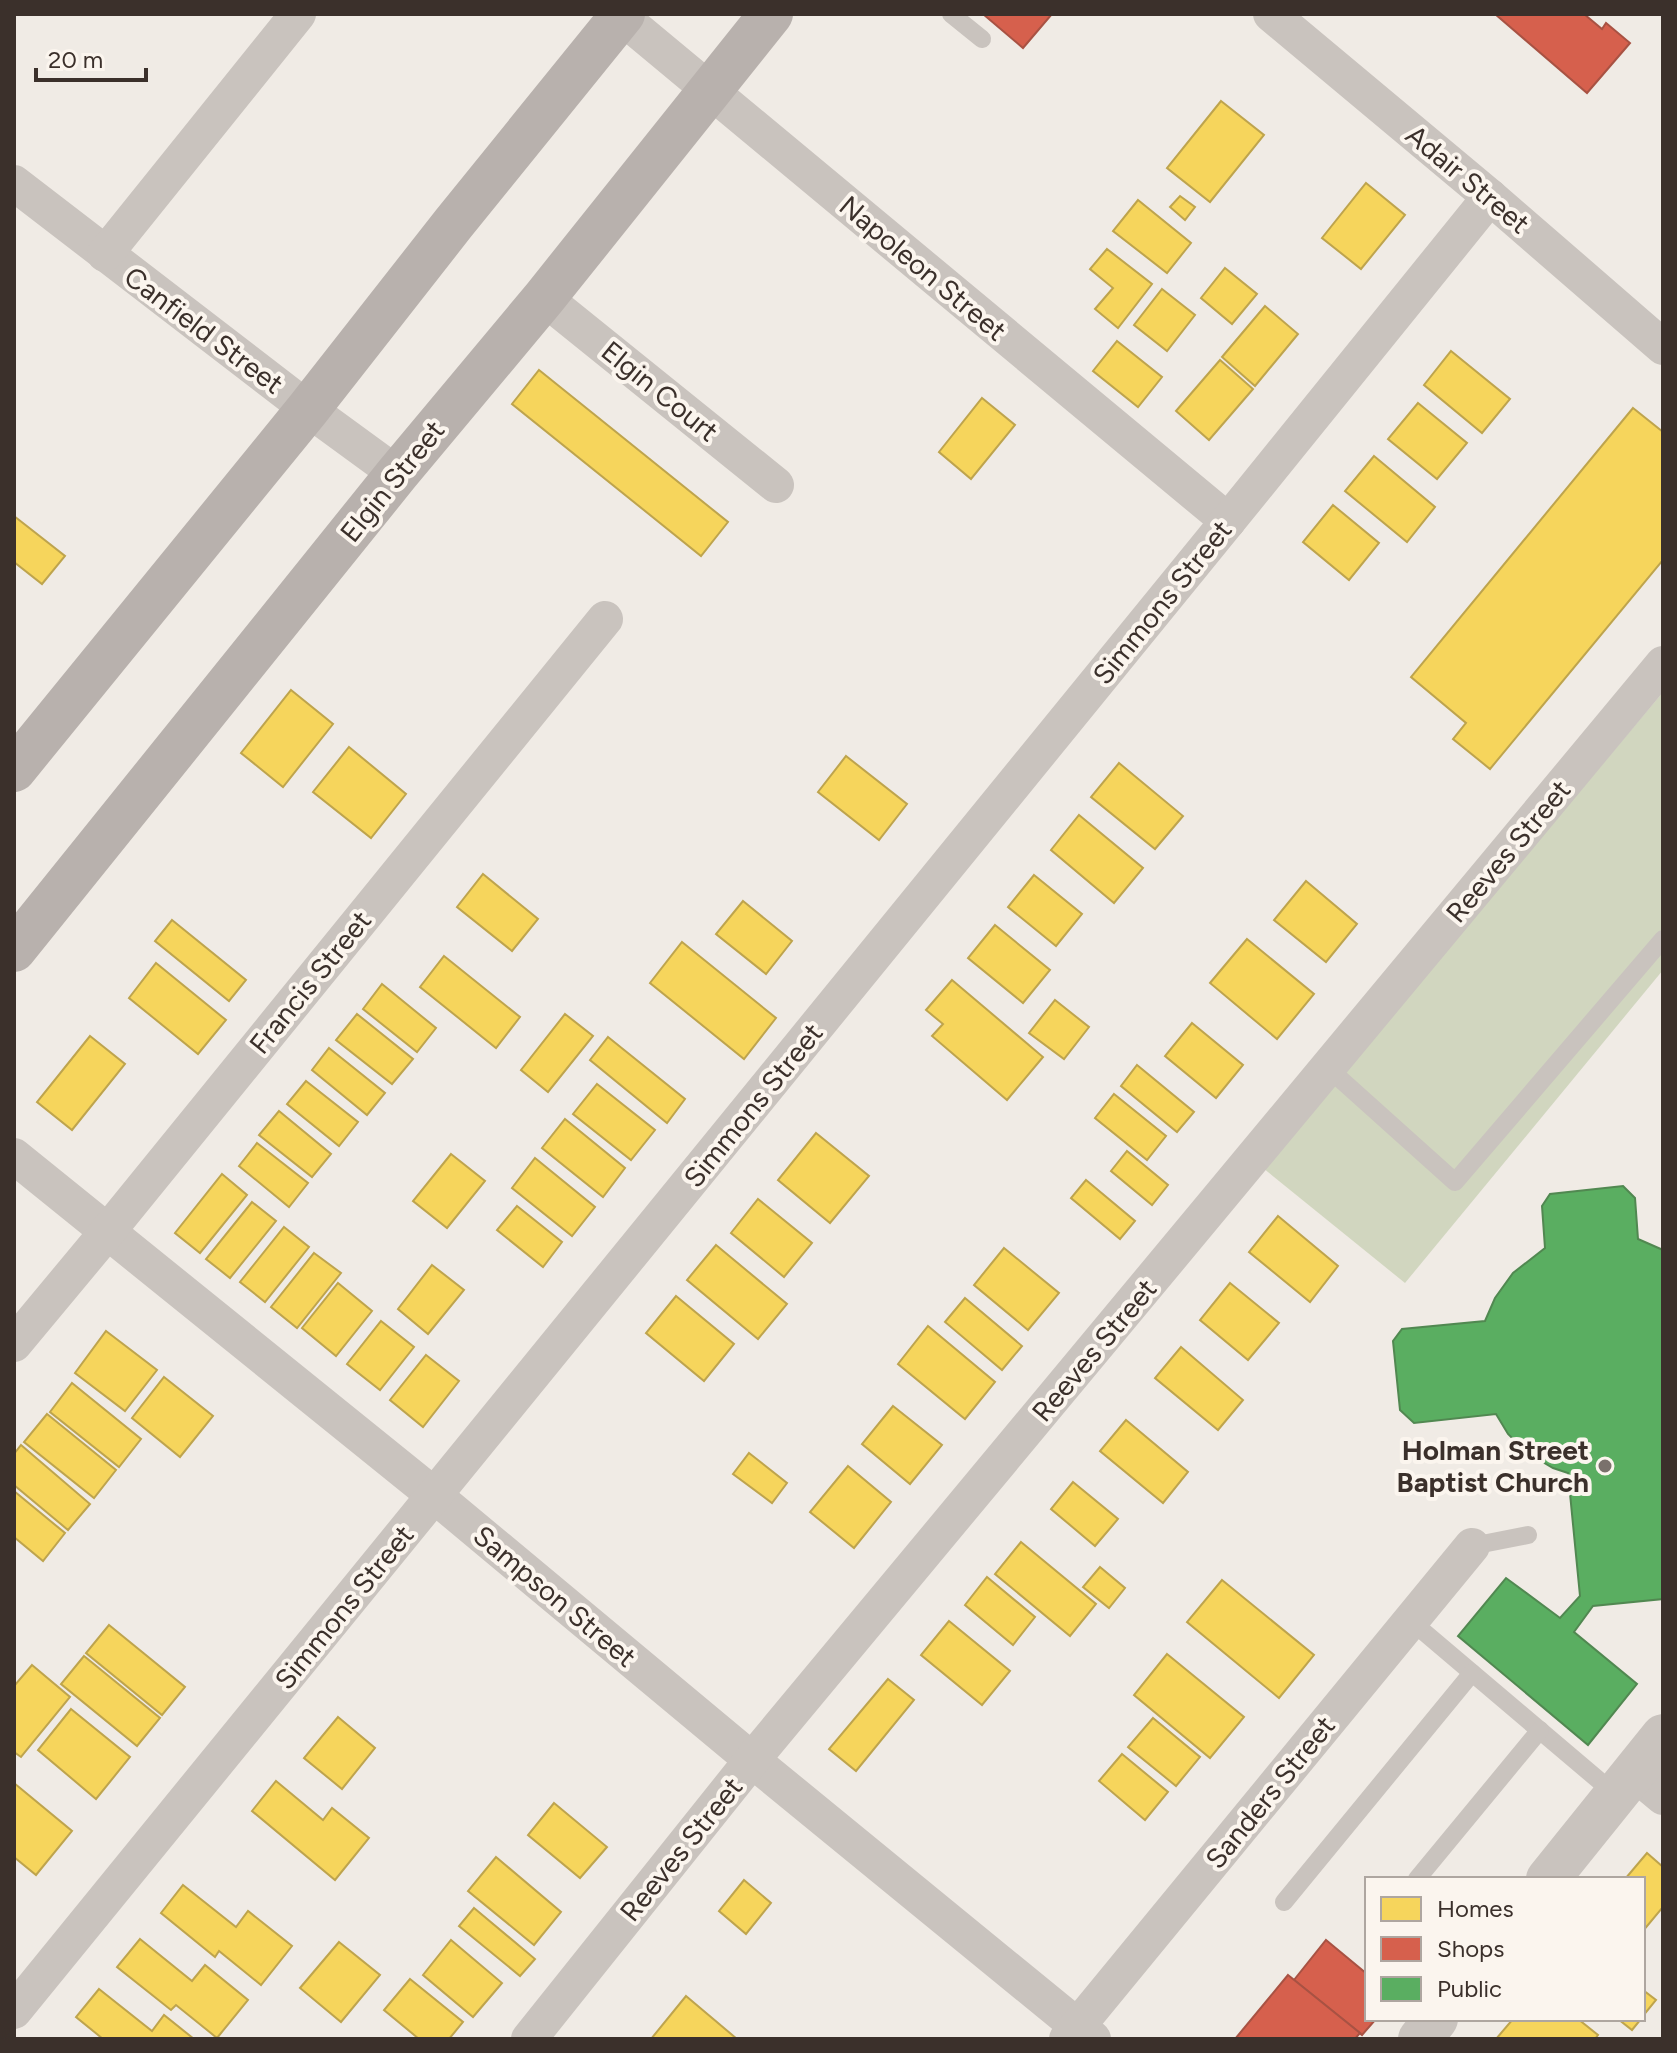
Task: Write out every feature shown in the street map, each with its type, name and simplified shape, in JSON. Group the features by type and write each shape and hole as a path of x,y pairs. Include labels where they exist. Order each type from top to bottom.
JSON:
{"main road":[{"name":"Elgin Street","path":"14,950 771,14"},
{"path":"14,770 308,409 621,15"}],"street":[{"path":"105,254 298,14"},
{"name":"Napoleon Street","path":"621,15 1228,521"},
{"name":"Adair Street","path":"1283,18 1663,347"},
{"name":"Canfield Street","path":"14,183 397,474"},
{"name":"Simmons Street","path":"14,2011 1490,197"},
{"name":"Elgin Court","path":"544,298 776,485"},
{"name":"Francis Street","path":"14,1344 605,619"},
{"name":"Reeves Street","path":"529,2039 752,1760 1663,664"},
{"name":"Sampson Street","path":"14,1156 435,1496 1079,2035"},
{"name":"Sanders Street","path":"1079,2035 1472,1546"},
{"path":"1550,1877 1637,1788 1663,1736"},
{"path":"1420,2039 1434,2021"}],"lane":[{"path":"951,14 982,39"},
{"path":"1328,1068 1455,1182 1663,939"},
{"path":"1472,1546 1528,1535"},
{"path":"1411,1621 1540,1730 1637,1788"},
{"path":"1284,1902 1472,1673"},
{"path":"1419,1877 1540,1730"}],"green space":[{"path":"1663,692 1663,970 1405,1283 1263,1168"}],"building: Homes":[{"path":"1221,101 1264,135 1210,202 1167,168"},
{"path":"1366,183 1405,215 1361,269 1322,238"},
{"path":"1180,196 1195,207 1185,220 1170,207"},
{"path":"1138,200 1191,243 1167,273 1113,231"},
{"path":"1107,249 1152,284 1118,328 1095,309 1113,288 1090,269"},
{"path":"1225,268 1257,294 1232,324 1201,298"},
{"path":"1162,289 1195,315 1167,351 1134,325"},
{"path":"1265,306 1298,334 1255,386 1222,357"},
{"path":"1117,341 1162,377 1138,407 1093,371"},
{"path":"1451,351 1510,399 1482,433 1424,385"},
{"path":"1220,360 1253,389 1209,440 1176,411"},
{"path":"539,370 728,522 701,556 512,404"},
{"path":"982,398 1015,425 971,479 939,452"},
{"path":"1418,403 1467,443 1437,479 1388,439"},
{"path":"1633,408 1663,432 1663,560 1490,769 1453,739 1466,723 1411,677"},
{"path":"1374,456 1435,507 1407,542 1345,491"},
{"path":"1333,505 1379,543 1349,580 1303,542"},
{"path":"14,516 65,556 42,584 14,562"},
{"path":"291,690 333,724 283,787 241,753"},
{"path":"349,747 406,794 371,838 313,792"},
{"path":"846,756 907,804 879,840 818,792"},
{"path":"1119,763 1183,816 1155,849 1091,797"},
{"path":"1079,815 1143,868 1114,903 1051,850"},
{"path":"483,874 538,919 512,951 457,907"},
{"path":"1034,875 1082,914 1056,946 1008,907"},
{"path":"1306,881 1357,924 1326,962 1274,920"},
{"path":"743,901 792,941 766,974 716,934"},
{"path":"172,920 246,980 229,1001 155,941"},
{"path":"995,925 1050,970 1023,1003 968,958"},
{"path":"1247,939 1314,994 1277,1039 1210,983"},
{"path":"682,942 776,1018 744,1059 650,983"},
{"path":"444,956 520,1017 496,1048 420,987"},
{"path":"156,963 226,1020 198,1054 129,998"},
{"path":"952,980 1043,1057 1007,1100 932,1036 943,1024 926,1010"},
{"path":"382,984 436,1028 417,1052 363,1009"},
{"path":"1055,1000 1089,1027 1064,1059 1029,1033"},
{"path":"357,1014 413,1059 392,1084 336,1040"},
{"path":"565,1014 593,1036 548,1092 521,1070"},
{"path":"1192,1023 1243,1065 1216,1098 1165,1056"},
{"path":"90,1036 125,1064 72,1130 37,1102"},
{"path":"608,1037 685,1099 667,1123 590,1060"},
{"path":"329,1048 385,1093 367,1115 312,1070"},
{"path":"1137,1065 1194,1112 1177,1132 1121,1086"},
{"path":"306,1081 358,1122 339,1146 287,1104"},
{"path":"597,1084 655,1130 631,1160 573,1114"},
{"path":"1114,1094 1166,1136 1147,1160 1095,1118"},
{"path":"279,1111 331,1154 312,1177 259,1135"},
{"path":"565,1119 625,1168 603,1197 542,1148"},
{"path":"816,1133 869,1176 830,1223 778,1180"},
{"path":"257,1143 308,1183 289,1207 239,1166"},
{"path":"1127,1151 1168,1185 1152,1205 1111,1171"},
{"path":"451,1154 485,1181 447,1228 413,1201"},
{"path":"535,1158 595,1207 572,1236 512,1188"},
{"path":"222,1174 247,1195 200,1253 175,1233"},
{"path":"1086,1180 1135,1221 1120,1239 1071,1198"},
{"path":"758,1199 812,1243 784,1277 731,1233"},
{"path":"252,1202 276,1221 230,1278 206,1259"},
{"path":"517,1206 562,1242 543,1267 497,1230"},
{"path":"1278,1216 1338,1266 1310,1302 1249,1252"},
{"path":"284,1227 309,1247 265,1302 240,1282"},
{"path":"716,1245 787,1304 758,1339 687,1280"},
{"path":"1004,1248 1059,1293 1028,1330 974,1285"},
{"path":"314,1253 341,1273 297,1328 271,1307"},
{"path":"432,1265 464,1290 428,1334 398,1309"},
{"path":"338,1283 372,1311 336,1356 302,1328"},
{"path":"1230,1283 1279,1323 1248,1360 1200,1320"},
{"path":"676,1296 734,1344 704,1381 646,1333"},
{"path":"965,1298 1022,1346 1002,1370 945,1322"},
{"path":"381,1321 414,1347 380,1390 347,1364"},
{"path":"928,1326 995,1382 965,1419 898,1364"},
{"path":"106,1331 157,1370 125,1411 75,1373"},
{"path":"1181,1347 1243,1400 1218,1430 1155,1378"},
{"path":"426,1355 459,1381 423,1427 390,1400"},
{"path":"164,1377 213,1416 180,1457 132,1418"},
{"path":"72,1383 141,1439 119,1467 50,1412"},
{"path":"893,1406 942,1445 910,1484 862,1444"},
{"path":"47,1414 116,1470 94,1498 24,1442"},
{"path":"1126,1420 1188,1472 1163,1503 1100,1451"},
{"path":"21,1445 90,1504 68,1530 14,1485 14,1454"},
{"path":"749,1453 787,1483 772,1503 733,1474"},
{"path":"848,1466 891,1502 854,1548 810,1512"},
{"path":"1073,1482 1118,1519 1095,1546 1051,1509"},
{"path":"14,1491 65,1533 43,1561 14,1537"},
{"path":"1021,1542 1096,1604 1070,1636 995,1574"},
{"path":"1100,1567 1125,1588 1109,1608 1083,1587"},
{"path":"987,1577 1035,1617 1013,1645 965,1605"},
{"path":"1222,1580 1314,1655 1279,1698 1187,1622"},
{"path":"949,1621 1010,1671 982,1705 921,1655"},
{"path":"109,1625 185,1687 162,1715 86,1653"},
{"path":"1167,1654 1244,1717 1210,1758 1134,1695"},
{"path":"84,1656 160,1718 137,1746 61,1684"},
{"path":"32,1665 70,1697 21,1757 14,1752 14,1686"},
{"path":"888,1679 914,1700 856,1771 829,1749"},
{"path":"71,1709 130,1757 96,1799 38,1750"},
{"path":"338,1717 375,1748 342,1789 304,1758"},
{"path":"1153,1718 1200,1757 1176,1786 1128,1747"},
{"path":"1122,1754 1168,1792 1145,1820 1099,1781"},
{"path":"276,1781 323,1820 332,1808 369,1838 335,1880 252,1811"},
{"path":"14,1783 72,1831 36,1875 14,1857"},
{"path":"554,1803 607,1847 580,1878 528,1835"},
{"path":"1647,1853 1663,1867 1663,1907 1645,1929 1645,1877 1627,1877"},
{"path":"496,1857 561,1912 534,1945 468,1891"},
{"path":"744,1880 771,1903 746,1934 719,1911"},
{"path":"183,1885 236,1927 248,1911 292,1946 261,1985 219,1951 215,1957 161,1913"},
{"path":"474,1908 535,1959 520,1976 459,1926"},
{"path":"140,1939 192,1981 205,1965 248,2000 217,2038 176,2005 171,2010 117,1967"},
{"path":"451,1940 502,1983 473,2017 423,1975"},
{"path":"339,1942 380,1975 341,2022 300,1988"},
{"path":"410,1979 463,2022 449,2039 419,2039 384,2010"},
{"path":"99,1989 152,2031 164,2015 194,2039 103,2039 76,2017"},
{"path":"1645,1992 1656,2000 1645,2014"},
{"path":"686,1996 737,2039 651,2039"},
{"path":"1511,2021 1580,2021 1598,2035 1595,2039 1496,2039"},
{"path":"1621,2021 1639,2021 1632,2030"}],"building: Shops":[{"path":"983,14 1052,14 1023,48"},
{"path":"1495,14 1584,14 1602,29 1606,23 1630,43 1587,93"},
{"path":"1326,1940 1365,1972 1365,2021 1374,2021 1362,2035 1294,1980"},
{"path":"1288,1975 1360,2033 1355,2039 1235,2039"}],"building: Public":[{"name":"Holman Street Baptist Church","path":"1623,1186 1635,1198 1638,1239 1663,1250 1663,1599 1593,1606 1574,1632 1637,1684 1588,1745 1458,1636 1506,1578 1560,1618 1580,1596 1568,1473 1526,1452 1508,1434 1496,1414 1414,1423 1400,1410 1393,1341 1402,1329 1485,1321 1495,1298 1513,1273 1545,1248 1542,1206 1550,1194"}],"place":[{"name":"Holman Street Baptist Church","path":"1605,1466"}]}
